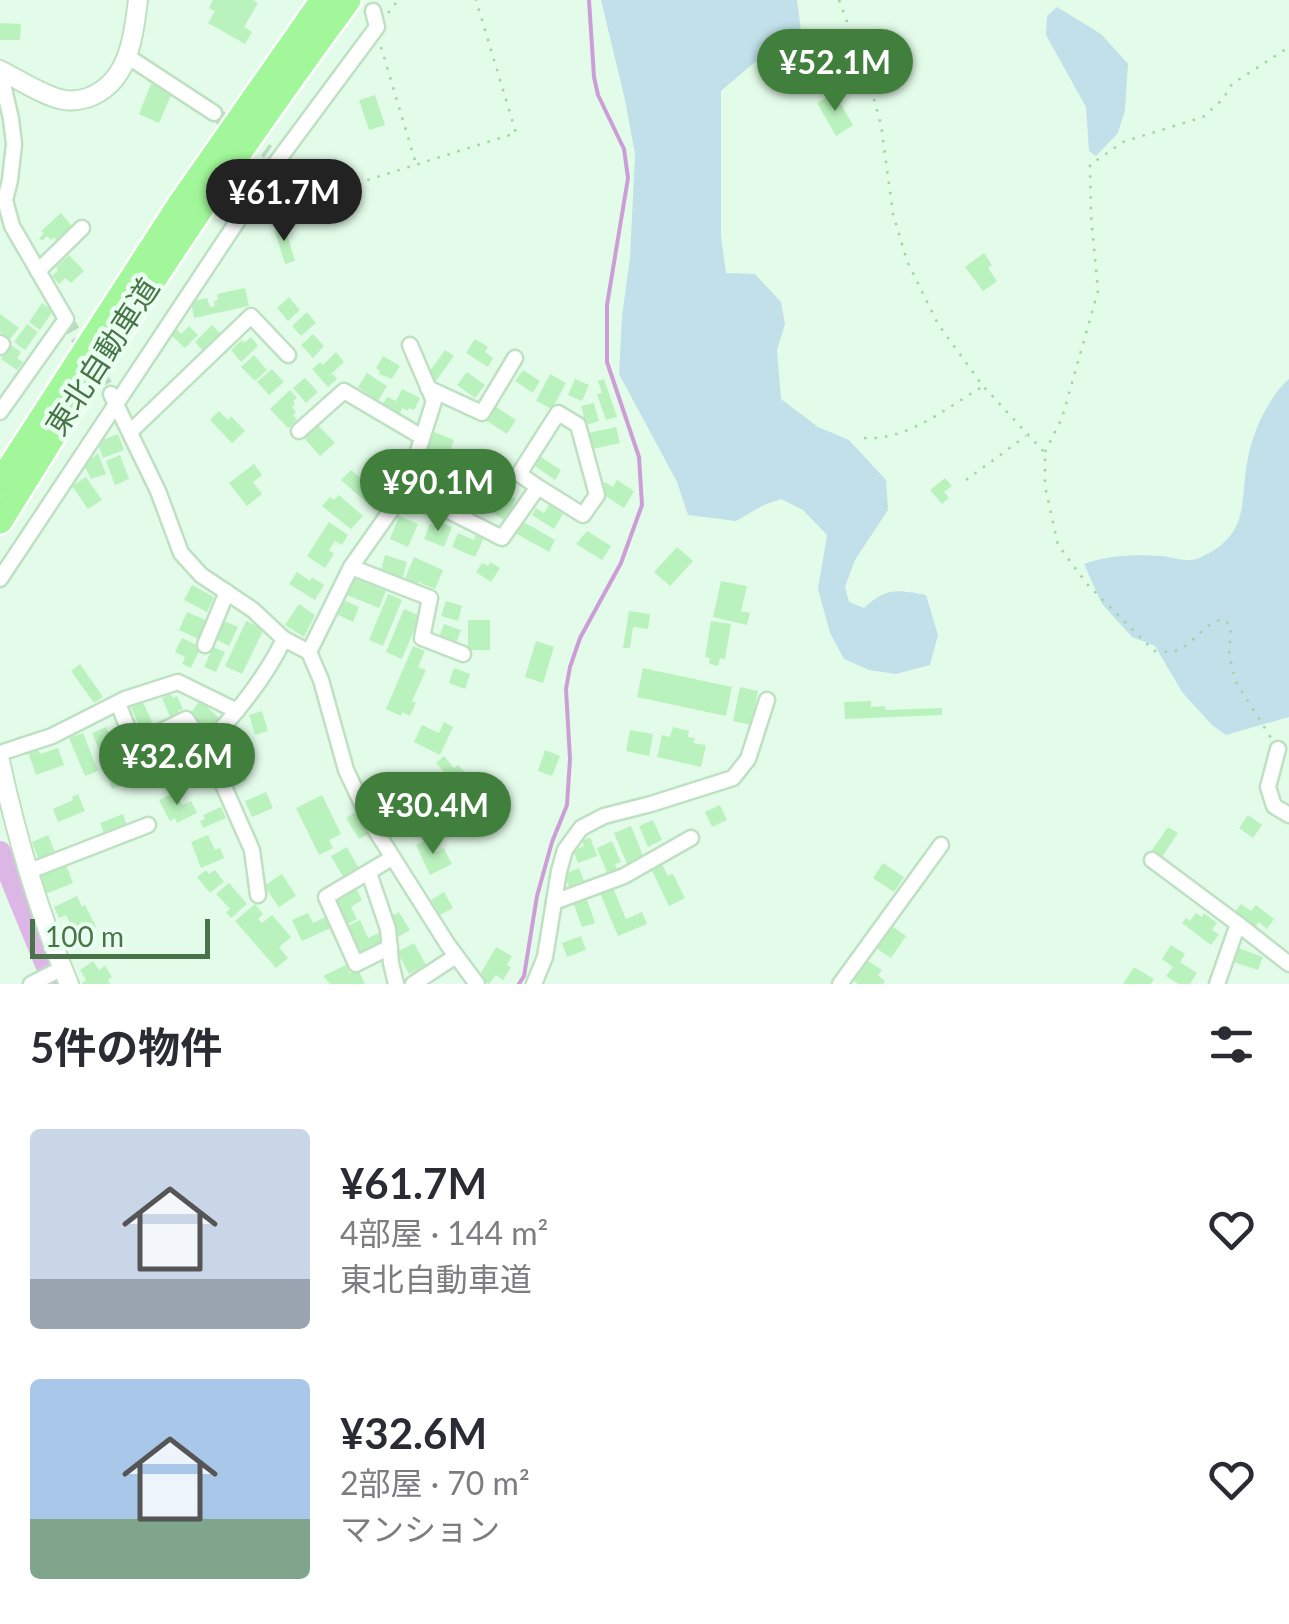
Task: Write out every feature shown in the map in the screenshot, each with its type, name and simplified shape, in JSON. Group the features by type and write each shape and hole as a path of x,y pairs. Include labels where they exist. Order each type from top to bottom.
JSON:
{"highway":[{"name":"東北自動車道","path":"0,483 179,206 323,0"},
{"name":"東北自動車道","path":"0,521 174,250 348,0"}],"street":[{"path":"0,70 62,100 80,100 98,93 120,73 128,56 138,0"},
{"path":"0,578 272,158 377,27 373,11"},
{"path":"128,56 214,113"},
{"path":"0,70 14,144 3,208 66,320 0,412"},
{"path":"38,271 82,228"},
{"path":"130,432 252,316 288,355"},
{"path":"309,652 352,567 406,489 434,401 410,346"},
{"path":"428,388 482,413 515,358"},
{"path":"299,431 344,391 422,437"},
{"path":"114,400 158,491 182,553 201,575 253,610 284,639 309,652 346,770 371,824 476,984"},
{"path":"558,413 578,425 597,496 583,515 538,487 520,474 558,413"},
{"path":"406,489 502,538 538,487"},
{"path":"352,567 430,598 422,638 463,654"},
{"path":"205,645 226,592"},
{"path":"206,746 272,663 284,639"},
{"path":"0,753 52,736 118,703 178,682 237,711"},
{"path":"534,984 546,957 558,871 565,850 581,828 604,816 733,778 748,759 767,700"},
{"path":"118,703 134,744 186,720 206,746 252,850 258,895"},
{"path":"1278,749 1268,787 1274,806 1289,815"},
{"path":"0,761 18,842 66,976 33,983"},
{"path":"28,872 148,826"},
{"path":"554,902 624,876 692,838"},
{"path":"840,984 941,846"},
{"path":"390,947 356,964 326,898 392,858"},
{"path":"1152,860 1289,964"},
{"path":"369,873 388,929 396,984"},
{"path":"1217,984 1238,924"},
{"path":"413,984 456,956"}],"path":[{"path":"398,0 377,27 416,165"},
{"path":"272,158 296,188 310,195 516,133 476,0"},
{"path":"839,0 881,125 893,214 906,262 938,324 983,386 1045,453"},
{"path":"1278,749 1236,682 1229,655 1232,626 1223,619 1212,622 1186,646 1172,652 1154,651 1087,584 1058,545 1045,486 1045,453 1062,418 1098,291 1090,165 1123,142 1204,117 1232,84 1289,47"},
{"path":"864,438 899,435 983,386"},
{"path":"966,480 1028,434"}],"shaded area":[{"path":"601,0 797,0 801,30 721,91 721,236 726,273 755,274 781,302 785,324 777,350 781,399 818,427 849,440 886,480 888,510 855,560 845,587 849,602 864,608 879,596 893,592 926,595 938,635 930,665 896,674 869,670 844,659 830,633 818,589 827,535 803,510 781,499 736,521 688,515 677,482 619,374 635,154"},
{"path":"1057,7 1101,34 1128,64 1125,110 1118,133 1096,156 1089,151 1086,107 1046,35 1047,16"},
{"path":"1289,379 1289,717 1226,735 1182,692 1155,646 1132,637 1102,604 1084,564 1132,555 1195,559 1228,538 1240,514 1255,433 1270,403"}],"building":[{"path":"213,0 258,3 244,27 252,32 245,44 208,23 215,11 209,8"},
{"path":"0,23 21,24 20,40 0,40"},
{"path":"151,84 172,93 159,123 139,114"},
{"path":"834,93 853,125 836,136 817,103"},
{"path":"375,95 385,125 369,130 359,100"},
{"path":"275,183 293,195 280,212 263,200"},
{"path":"61,213 73,227 57,241 47,236 42,241 41,231"},
{"path":"284,225 295,261 285,264 274,228"},
{"path":"984,253 997,281 983,291 965,267"},
{"path":"69,255 84,271 71,283 65,278 59,284 52,276"},
{"path":"245,288 249,306 194,318 191,302 207,298 210,307 215,306 217,294"},
{"path":"289,297 300,310 288,321 277,308"},
{"path":"42,303 53,311 40,330 29,322"},
{"path":"307,312 316,323 301,336 292,326"},
{"path":"0,314 19,328 10,339 0,332"},
{"path":"27,324 38,332 25,350 14,342"},
{"path":"212,325 223,336 205,353 195,342"},
{"path":"189,326 198,335 185,348 170,334 176,328 181,334"},
{"path":"313,334 324,346 313,358 301,345"},
{"path":"251,337 258,346 241,362 231,350"},
{"path":"475,339 488,347 485,352 493,358 488,367 466,353"},
{"path":"11,345 21,352 17,358 23,362 17,370 1,359"},
{"path":"445,350 454,356 436,381 427,375"},
{"path":"336,352 344,362 329,376 333,374 337,379 328,387 312,369 320,362 323,365"},
{"path":"254,355 267,370 255,381 241,367"},
{"path":"383,356 400,366 392,379 379,374 376,368"},
{"path":"272,369 284,382 269,395 257,382"},
{"path":"523,370 540,381 533,393 515,381"},
{"path":"467,372 485,385 475,398 457,385"},
{"path":"367,373 387,386 378,401 358,387"},
{"path":"550,374 566,383 552,409 536,401"},
{"path":"305,378 318,392 306,403 293,388"},
{"path":"575,379 589,385 582,401 568,395"},
{"path":"604,379 617,417 606,420 597,394 602,393 598,381"},
{"path":"402,389 420,398 414,410 402,408 400,414 382,405 387,397 396,401"},
{"path":"290,390 297,398 292,407 297,420 288,428 270,409"},
{"path":"594,403 599,421 586,425 581,406"},
{"path":"493,405 516,420 507,434 484,419"},
{"path":"219,411 228,420 231,416 245,431 232,443 210,420"},
{"path":"317,424 335,443 320,456 303,437"},
{"path":"616,427 620,443 592,449 588,433"},
{"path":"432,431 454,440 448,456 437,452 433,462 422,457"},
{"path":"118,434 124,450 103,458 97,442"},
{"path":"461,449 482,462 476,470 456,457"},
{"path":"98,453 106,474 91,479 84,465"},
{"path":"120,455 129,479 115,485 106,461"},
{"path":"541,457 561,470 555,480 535,466"},
{"path":"444,460 460,468 446,496 430,488"},
{"path":"254,464 262,475 253,482 262,494 247,506 229,483"},
{"path":"351,470 376,491 373,494 382,502 375,510 341,480"},
{"path":"86,477 102,500 88,509 72,486"},
{"path":"945,478 952,486 944,492 949,498 942,504 930,490"},
{"path":"479,479 516,499 505,520 479,506 481,502 470,496"},
{"path":"617,480 634,491 624,508 604,495 601,488 605,482 613,487"},
{"path":"339,495 363,516 351,529 322,506 330,497 334,500"},
{"path":"549,505 563,514 554,529 532,515 536,508 544,513"},
{"path":"399,516 418,524 408,547 390,539"},
{"path":"437,521 452,527 444,547 424,539 430,524 435,526"},
{"path":"522,521 555,540 549,552 515,533"},
{"path":"329,522 348,535 342,545 335,541 329,550 334,554 325,568 307,556"},
{"path":"587,531 611,546 602,560 576,544"},
{"path":"458,533 474,540 476,535 484,538 475,557 452,547"},
{"path":"677,547 693,561 670,586 654,572"},
{"path":"385,555 407,562 402,580 380,573"},
{"path":"414,557 443,570 435,589 404,581"},
{"path":"490,562 500,568 491,582 476,572 482,563 488,566"},
{"path":"297,572 324,585 315,600 289,584"},
{"path":"351,577 386,591 379,608 344,594"},
{"path":"721,581 747,586 741,611 750,613 747,625 713,617"},
{"path":"192,585 214,597 207,612 184,600"},
{"path":"388,594 402,600 383,646 369,640"},
{"path":"344,600 359,607 353,622 338,615"},
{"path":"446,601 462,606 458,621 441,616"},
{"path":"299,604 315,615 304,637 285,625"},
{"path":"404,609 420,616 402,659 386,652"},
{"path":"629,611 650,614 648,629 633,627 630,648 623,648"},
{"path":"187,612 206,620 198,639 179,630"},
{"path":"220,619 238,627 229,646 211,637"},
{"path":"468,620 490,620 490,650 468,650"},
{"path":"246,621 264,629 242,674 225,666"},
{"path":"711,621 731,624 725,659 720,658 718,666 709,664 710,658 705,657"},
{"path":"444,624 461,630 455,646 438,640"},
{"path":"182,638 201,647 191,668 182,664 185,657 175,652"},
{"path":"536,641 554,647 543,683 525,677"},
{"path":"413,646 425,651 418,667 426,670 412,701 416,703 410,716 402,712 401,716 386,709"},
{"path":"213,647 225,652 216,672 204,667"},
{"path":"80,664 103,697 94,703 71,671"},
{"path":"454,668 470,674 465,689 449,683"},
{"path":"643,668 732,687 726,716 637,697"},
{"path":"740,687 758,691 751,725 733,721"},
{"path":"170,694 173,698 177,696 183,709 171,719 162,698"},
{"path":"200,700 220,719 210,731 191,713"},
{"path":"871,701 871,707 885,706 886,710 942,708 942,715 845,719 844,702"},
{"path":"143,702 152,722 140,728 131,707"},
{"path":"262,711 268,731 255,735 249,715"},
{"path":"444,722 453,727 440,755 414,742 422,725 439,733"},
{"path":"106,727 115,748 101,754 92,733"},
{"path":"673,727 689,731 688,737 695,738 693,743 706,745 701,767 657,757 662,735 670,737"},
{"path":"630,730 653,734 649,756 626,751"},
{"path":"83,733 98,771 85,776 69,738"},
{"path":"182,735 191,756 182,760 172,739"},
{"path":"154,743 159,754 164,752 171,768 154,775 142,748"},
{"path":"37,745 40,754 58,748 64,765 36,775 27,749"},
{"path":"545,750 560,756 552,776 538,771"},
{"path":"236,753 247,780 231,787 220,760"},
{"path":"444,756 454,768 458,765 467,774 455,784 436,763"},
{"path":"125,757 133,780 137,778 139,783 112,789 103,765"},
{"path":"176,792 182,805 191,801 197,813 177,823 175,818 170,821 159,800"},
{"path":"266,792 273,808 252,817 245,801"},
{"path":"78,794 85,811 58,822 53,809"},
{"path":"322,795 341,834 329,840 333,848 319,855 296,808"},
{"path":"720,805 727,820 712,827 705,812"},
{"path":"221,807 226,818 203,828 203,815"},
{"path":"357,811 370,833 359,839 346,818"},
{"path":"123,814 127,826 105,835 100,823"},
{"path":"1248,815 1262,825 1253,838 1239,828"},
{"path":"653,820 662,840 648,847 639,826"},
{"path":"631,826 644,858 627,864 614,833"},
{"path":"1168,827 1178,833 1162,857 1152,850"},
{"path":"48,835 55,852 38,858 32,842"},
{"path":"208,835 224,858 201,868 191,842"},
{"path":"590,837 597,856 578,863 573,850 584,846 582,841"},
{"path":"429,839 436,852 444,848 452,864 430,875 416,845"},
{"path":"612,841 621,862 615,864 618,871 608,875 597,848"},
{"path":"347,847 360,871 345,880 331,856"},
{"path":"883,863 904,877 894,892 873,878"},
{"path":"662,864 668,876 673,874 685,898 669,906 651,869"},
{"path":"66,865 73,883 43,895 36,877"},
{"path":"579,868 585,883 570,889 564,874"},
{"path":"206,870 209,874 215,870 224,882 210,893 197,877"},
{"path":"282,874 296,896 279,907 264,886"},
{"path":"229,883 247,904 231,918 226,912 230,909 216,894"},
{"path":"355,886 362,900 351,907 357,919 345,925 332,898"},
{"path":"613,888 626,919 642,912 647,924 618,936 600,893"},
{"path":"444,892 453,908 440,915 431,900"},
{"path":"77,896 96,927 76,936 66,915 59,918 54,907"},
{"path":"586,897 595,923 582,927 573,902"},
{"path":"255,904 263,914 258,919 262,923 272,915 291,937 279,947 288,958 276,968 235,921"},
{"path":"1241,904 1251,911 1256,905 1274,919 1267,929 1259,922 1254,929 1233,914"},
{"path":"399,912 410,930 398,937 390,917"},
{"path":"308,913 313,923 327,916 333,927 302,941 292,920"},
{"path":"1196,913 1202,917 1204,913 1217,923 1212,930 1219,934 1211,945 1182,923 1186,918 1190,921"},
{"path":"360,920 368,938 381,932 385,942 357,956 344,928"},
{"path":"892,926 906,936 891,958 876,948"},
{"path":"581,936 586,950 567,957 562,943"},
{"path":"414,943 426,965 409,974 397,952"},
{"path":"1171,945 1185,954 1180,962 1197,973 1190,984 1179,984 1166,976 1173,967 1162,959"},
{"path":"496,947 512,956 507,965 511,967 503,980 496,975 489,984 478,978"},
{"path":"1235,947 1263,957 1258,970 1230,961"},
{"path":"93,961 99,970 105,966 112,977 108,980 110,984 81,984 86,980 80,970"},
{"path":"868,961 882,970 878,975 885,981 883,984 854,981"},
{"path":"346,965 350,973 358,969 365,984 330,984 323,976"},
{"path":"1134,967 1154,979 1151,984 1123,984"}],"waterway":[{"path":"519,984 524,976 537,896 567,805 570,759 566,689 570,667 580,638 621,563 642,505 639,457 607,362 607,305 628,178 624,149 598,95 594,77 589,0"},
{"path":"0,852 54,984"}],"tunnel":[{"path":"214,113 268,152"},
{"path":"66,319 111,394"}]}
